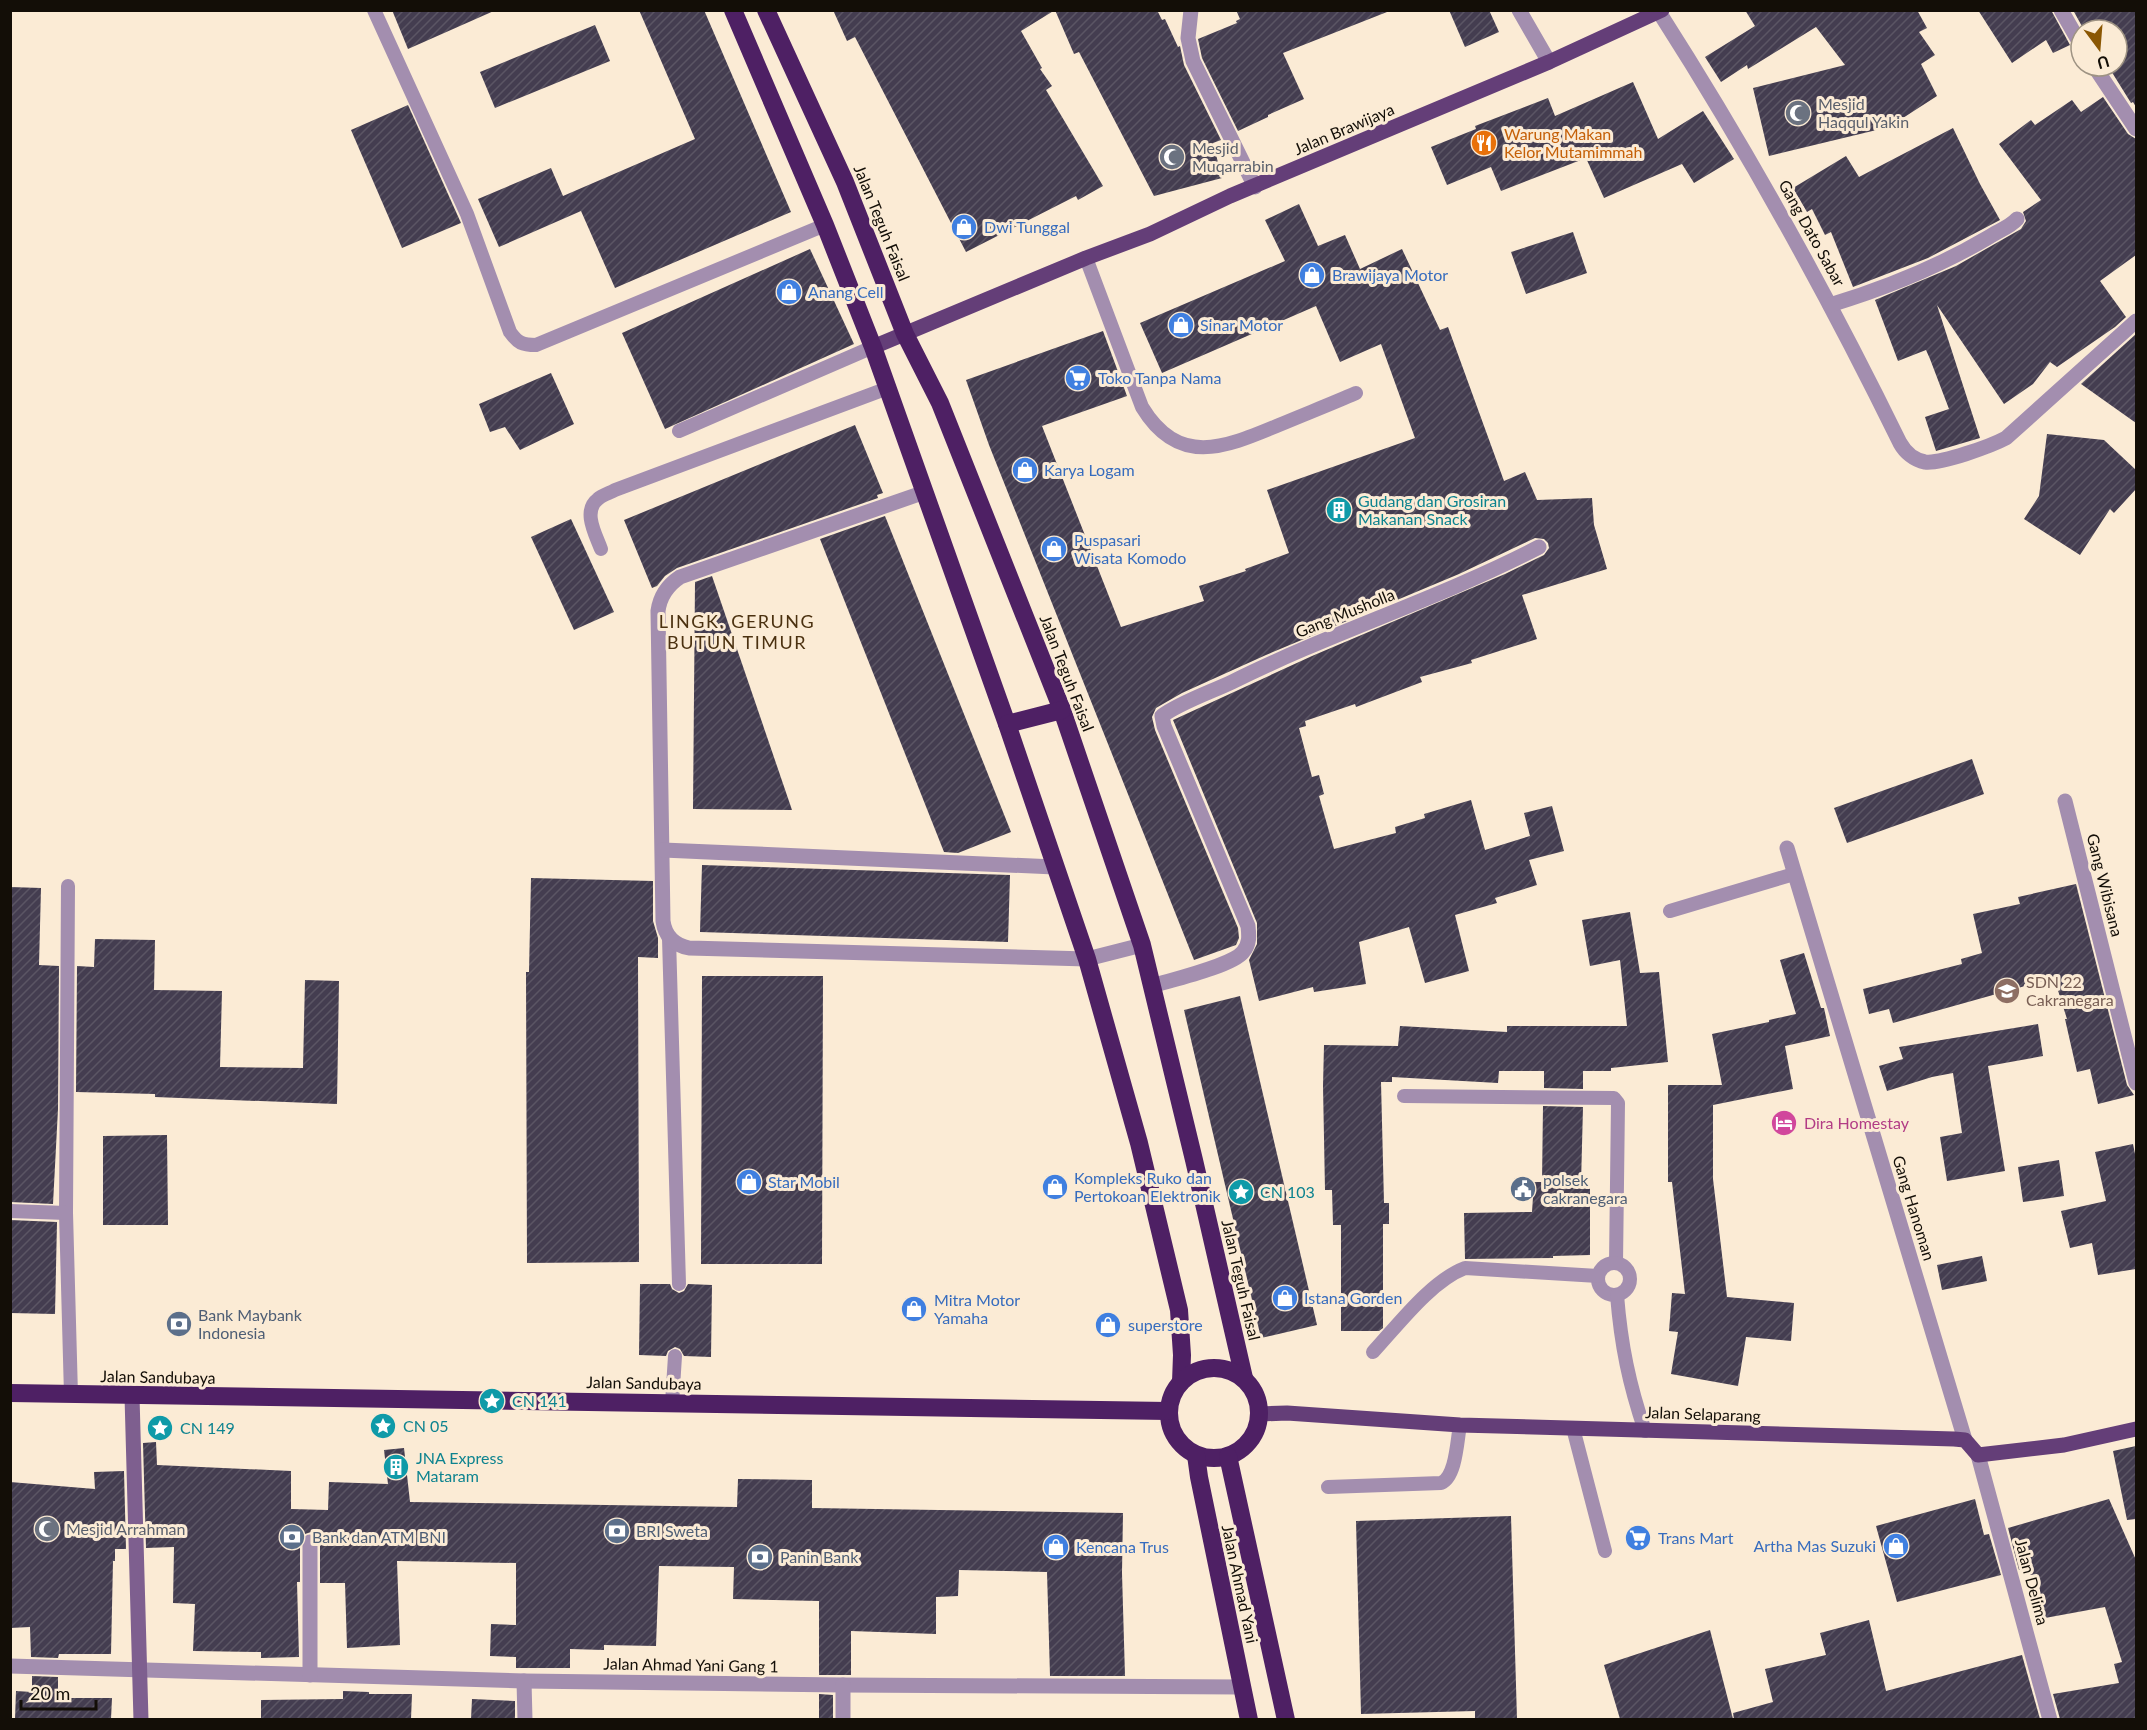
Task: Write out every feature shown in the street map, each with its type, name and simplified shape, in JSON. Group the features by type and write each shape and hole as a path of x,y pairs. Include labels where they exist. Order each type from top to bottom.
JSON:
{"highway":[{"path":"733,10 825,225 873,347 1007,724 1087,959 1139,1143 1179,1310 1181,1382"},
{"name":"Jalan Teguh Faisal","path":"766,10 845,182 905,334 940,403 1062,710 1142,945 1244,1378"},
{"path":"1007,724 1062,710"},
{"path":"1207,1368 1227,1369 1244,1378 1258,1401 1260,1414 1251,1440 1241,1450 1218,1459 1196,1455 1186,1450 1173,1433 1168,1411 1172,1395 1181,1382 1207,1368"},
{"name":"Jalan Sandubaya","path":"10,1393 1168,1411"},
{"name":"Jalan Ahmad Yani","path":"1196,1455 1198,1477 1248,1719"},
{"path":"1228,1456 1286,1719"}],"main road":[{"name":"Jalan Brawijaya","path":"873,347 1086,258 1150,234 1230,196 1550,62 1660,11"},
{"name":"Jalan Selaparang","path":"1260,1414 1287,1413 1460,1425 1965,1440"},
{"path":"1965,1440 1978,1455 2022,1452 2136,1430"}],"street":[{"path":"1191,10 1188,38 1192,61 1255,187"},
{"path":"1520,10 1550,62"},
{"path":"2061,10 2069,24"},
{"name":"Gang Dato Sabar","path":"1660,11 1748,156 1830,304 1902,447 1918,460 1934,462 1988,446 2006,438 2136,321"},
{"path":"2102,78 2136,129"},
{"path":"1830,304 1906,278 1942,262 2017,219"},
{"path":"925,492 680,577 667,588 661,598 658,611 663,921 669,938 680,946 688,948 1087,959 1142,945"},
{"name":"Gang Musholla","path":"1152,986 1227,963 1242,953 1249,942 1248,926 1161,716 1278,659 1425,600 1539,547"},
{"name":"Gang Wibisana","path":"2065,801 2136,1083"},
{"name":"Gang Hanoman","path":"1787,848 1965,1440"},
{"path":"663,850 1055,867"},
{"path":"132,1396 141,1719"},
{"name":"Jalan Delima","path":"1978,1455 2050,1719"},
{"path":"310,1542 310,1675"},
{"name":"Jalan Ahmad Yani Gang 1","path":"10,1666 524,1681 1241,1687"},
{"path":"524,1681 525,1719"},
{"path":"843,1685 843,1719"}],"lane":[{"path":"374,10 467,214 510,332 518,343 536,345 825,225"},
{"path":"1086,258 1142,406 1157,427 1178,441 1202,447 1227,445 1356,393"},
{"path":"679,431 873,347"},
{"path":"602,549 590,516 591,507 597,499 626,486 888,388"},
{"path":"1670,911 1794,874"},
{"path":"68,886 66,1213 71,1395"},
{"path":"669,938 679,1284"},
{"path":"1404,1096 1614,1098 1618,1103 1616,1263"},
{"path":"10,1211 66,1213"},
{"path":"1616,1263 1623,1266 1630,1279 1624,1292 1609,1295 1602,1291 1598,1284 1598,1276 1604,1266 1616,1263"},
{"path":"1373,1352 1435,1287 1452,1273 1465,1268 1598,1276"},
{"path":"1617,1295 1624,1357 1631,1391 1645,1431"},
{"path":"672,1403 675,1356"},
{"path":"1328,1487 1446,1481 1451,1474 1460,1425"},
{"path":"1573,1428 1605,1551"}],"building":[{"path":"392,10 496,10 408,49"},
{"path":"639,10 704,10 791,212 615,288 581,211 499,247 478,199 551,168 563,196 695,139"},
{"path":"833,10 1055,10 1021,31 1042,68 1040,69 1052,86 1046,90 1103,186 1078,200 1076,196 966,252 855,37 847,41"},
{"path":"1055,10 1157,10 1162,20 1165,19 1178,47 1180,46 1184,65 1221,140 1213,143 1222,178 1154,196 1079,52 1074,54"},
{"path":"1236,10 1386,10 1387,12 1283,53 1304,99 1238,131 1202,58 1198,39 1237,23 1236,21 1240,19"},
{"path":"1449,10 1489,10 1499,32 1465,47"},
{"path":"1745,10 1917,10 1927,28 1919,32 1935,55 1921,64 1937,96 1889,127 1769,156 1753,88 1845,65 1816,27 1748,69 1747,65 1721,82 1705,57 1755,26"},
{"path":"1978,10 2051,10 2069,45 2053,53 2046,40 2012,63"},
{"path":"2073,10 2136,10 2136,107 2115,78 2129,78 2129,18 2077,18"},
{"path":"595,25 610,61 495,108 480,72"},
{"path":"1633,82 1658,139 1703,111 1734,159 1694,183 1682,164 1604,198 1586,158 1501,191 1491,167 1447,185 1431,147 1476,129 1475,126 1548,98 1555,116"},
{"path":"2103,97 2128,134 2136,139 2136,255 2100,281 2126,317 2057,367 2050,362 2033,384 2004,404 1937,305 1980,438 1936,451 1925,417 1949,409 1930,359 1926,350 1898,361 1875,300 1956,266 2021,229 2026,221 2023,212 2041,200 1999,144 2031,120 2035,125 2072,100 2081,112"},
{"path":"408,105 461,223 402,248 351,130"},
{"path":"1953,128 2000,220 1928,258 1853,287 1831,232 1825,235 1812,209 1807,212 1793,188 1846,156 1859,177"},
{"path":"1299,204 1318,246 1345,235 1360,269 1402,249 1440,330 1448,327 1504,481 1525,472 1537,500 1592,498 1594,525 1607,569 1522,595 1537,639 1471,660 1472,663 1420,677 1422,682 1356,707 1355,704 1305,721 1306,726 1299,728 1312,777 1319,775 1324,794 1319,796 1334,849 1396,833 1395,827 1425,818 1424,814 1471,800 1485,850 1530,836 1524,813 1552,806 1564,851 1529,860 1537,885 1495,898 1497,903 1455,915 1469,971 1425,983 1409,927 1359,942 1366,984 1314,992 1313,987 1259,1001 1249,960 1257,944 1257,923 1173,720 1312,656 1505,574 1544,555 1549,548 1548,543 1544,539 1535,538 1459,574 1266,655 1182,693 1156,708 1152,717 1155,730 1238,928 1239,938 1236,945 1194,960 989,445 966,380 1103,331 1127,396 1042,426 1121,627 1204,601 1199,586 1246,571 1245,569 1289,553 1267,490 1415,438 1381,344 1340,362 1316,306 1162,373 1140,323 1285,261 1265,220"},
{"path":"1573,232 1587,273 1526,294 1511,252"},
{"path":"810,249 854,344 665,429 622,333"},
{"path":"2136,334 2136,423 2081,384"},
{"path":"551,373 574,424 520,450 505,427 490,432 479,404"},
{"path":"855,425 883,493 877,495 878,498 677,568 652,588 624,520"},
{"path":"2047,434 2104,440 2136,470 2136,489 2114,513 2110,509 2080,555 2024,519 2039,496"},
{"path":"885,516 1011,832 958,853 944,852 820,539"},
{"path":"571,519 614,612 574,630 531,537"},
{"path":"712,576 792,810 693,809 695,582"},
{"path":"1972,759 1984,794 1847,843 1834,808"},
{"path":"702,865 1010,875 1008,942 700,932"},
{"path":"531,878 653,881 653,921 658,938 658,958 638,957 639,1262 527,1263 526,972 529,972"},
{"path":"2076,884 2127,1085 2134,1095 2098,1104 2090,1069 2077,1072 2065,1019 2067,1019 2054,978 1893,1023 1889,1009 1869,1014 1863,989 1962,964 1961,959 1982,953 1973,914 2020,904 2018,897"},
{"path":"10,887 41,888 39,965 59,966 58,1109 53,1204 10,1202"},
{"path":"1630,912 1640,973 1659,972 1668,1062 1611,1068 1611,1071 1583,1071 1583,1089 1544,1088 1544,1071 1499,1071 1498,1083 1392,1077 1392,1082 1381,1082 1384,1203 1389,1203 1389,1224 1383,1224 1383,1328 1379,1331 1341,1331 1341,1225 1333,1225 1332,1190 1325,1190 1324,1045 1398,1046 1400,1026 1507,1032 1507,1026 1627,1026 1620,960 1590,966 1582,920"},
{"path":"95,939 155,940 154,990 222,991 220,1067 303,1068 305,980 339,981 337,1104 76,1092 77,966 94,967"},
{"path":"1804,953 1821,1008 1824,1008 1830,1036 1785,1046 1793,1089 1713,1105 1713,1179 1727,1297 1794,1303 1791,1341 1746,1337 1738,1386 1671,1374 1678,1332 1669,1331 1672,1293 1685,1294 1672,1182 1668,1182 1668,1085 1722,1085 1712,1034 1796,1014 1780,960"},
{"path":"702,976 823,976 822,1264 701,1264"},
{"path":"1240,996 1317,1325 1261,1338 1184,1010"},
{"path":"2038,1024 2043,1056 1988,1066 2005,1171 1947,1181 1940,1137 1962,1133 1953,1073 1887,1091 1879,1066 1903,1059 1899,1047"},
{"path":"1543,1106 1583,1107 1581,1184 1590,1184 1590,1255 1553,1256 1553,1258 1465,1259 1464,1213 1532,1212 1534,1182 1542,1182"},
{"path":"167,1135 168,1225 103,1225 103,1136"},
{"path":"2133,1144 2136,1159 2136,1269 2098,1275 2092,1243 2070,1248 2061,1211 2106,1201 2095,1152"},
{"path":"2059,1160 2064,1196 2023,1202 2018,1167"},
{"path":"10,1220 57,1222 55,1314 10,1313"},
{"path":"1982,1256 1987,1281 1942,1290 1937,1265"},
{"path":"640,1284 670,1284 672,1289 679,1293 684,1291 688,1284 712,1285 711,1357 684,1356 680,1349 675,1347 668,1351 666,1356 639,1355"},
{"path":"156,1442 157,1465 291,1471 291,1509 328,1510 329,1482 388,1484 384,1450 404,1448 410,1502 737,1507 738,1479 812,1480 812,1508 1123,1513 1125,1676 1050,1676 1047,1572 959,1570 958,1596 936,1597 936,1634 851,1631 851,1675 819,1675 819,1601 733,1599 734,1567 659,1566 656,1646 604,1645 604,1650 570,1649 570,1668 516,1668 516,1657 490,1656 491,1624 516,1625 516,1563 397,1561 400,1645 347,1648 345,1583 320,1583 320,1541 311,1532 305,1534 300,1542 300,1582 297,1582 299,1657 261,1658 261,1652 193,1651 195,1604 173,1603 174,1547 146,1548 143,1443"},
{"path":"2136,1446 2136,1519 2127,1520 2113,1451"},
{"path":"124,1471 126,1549 115,1549 115,1561 113,1561 111,1654 59,1654 58,1658 31,1657 30,1627 10,1628 10,1482 95,1489 94,1472"},
{"path":"1975,1499 1984,1535 1989,1534 2001,1575 1897,1602 1876,1526"},
{"path":"2109,1499 2136,1560 2136,1719 2060,1719 2053,1694 2119,1683 2114,1664 2122,1662 2105,1607 2045,1618 2037,1574 2030,1575 2028,1568 2019,1570 2008,1528"},
{"path":"1511,1516 1517,1719 1475,1719 1475,1711 1361,1714 1356,1521"},
{"path":"1869,1620 1886,1691 2022,1655 2040,1719 1734,1719 1733,1713 1773,1702 1765,1669 1826,1655 1820,1633"},
{"path":"1710,1630 1733,1719 1620,1719 1604,1665"},
{"path":"32,1676 58,1677 58,1698 112,1698 111,1719 15,1719 16,1691 32,1692"},
{"path":"343,1691 369,1692 369,1694 412,1694 411,1719 261,1719 261,1700 343,1699"},
{"path":"819,1694 833,1695 833,1719 819,1719"},
{"path":"472,1699 515,1701 515,1719 471,1719"}],"place":[{"name":"Mesjid Haqqul Yakin","path":"1798,113"},
{"name":"Warung Makan Kelor Mutamimmah","path":"1484,143"},
{"name":"Mesjid Muqarrabin","path":"1172,157"},
{"name":"Dwi Tunggal","path":"964,227"},
{"name":"Brawijaya Motor","path":"1312,275"},
{"name":"Anang Cell","path":"789,292"},
{"name":"Sinar Motor","path":"1181,325"},
{"name":"Toko Tanpa Nama","path":"1078,378"},
{"name":"Karya Logam","path":"1025,470"},
{"name":"Gudang dan Grosiran Makanan Snack","path":"1339,510"},
{"name":"Puspasari Wisata Komodo","path":"1054,549"},
{"name":"SDN 22 Cakranegara","path":"2007,991"},
{"name":"Dira Homestay","path":"1784,1123"},
{"name":"Star Mobil","path":"749,1182"},
{"name":"Kompleks Ruko dan Pertokoan Elektronik","path":"1055,1187"},
{"name":"polsek cakranegara","path":"1523,1189"},
{"name":"CN 103","path":"1241,1192"},
{"name":"Istana Gorden","path":"1285,1298"},
{"name":"Mitra Motor Yamaha","path":"914,1309"},
{"name":"Bank Maybank Indonesia","path":"179,1324"},
{"name":"superstore","path":"1108,1325"},
{"name":"CN 141","path":"492,1401"},
{"name":"CN 05","path":"383,1426"},
{"name":"CN 149","path":"160,1428"},
{"name":"JNA Express Mataram","path":"396,1467"},
{"name":"Mesjid Arrahman","path":"47,1529"},
{"name":"BRI Sweta","path":"617,1531"},
{"name":"Bank dan ATM BNI","path":"292,1537"},
{"name":"Trans Mart","path":"1638,1538"},
{"name":"Artha Mas Suzuki","path":"1896,1546"},
{"name":"Kencana Trus","path":"1056,1547"},
{"name":"Panin Bank","path":"760,1557"}],"district":[{"name":"LINGK. GERUNG BUTUN TIMUR","path":"737,632"}]}
